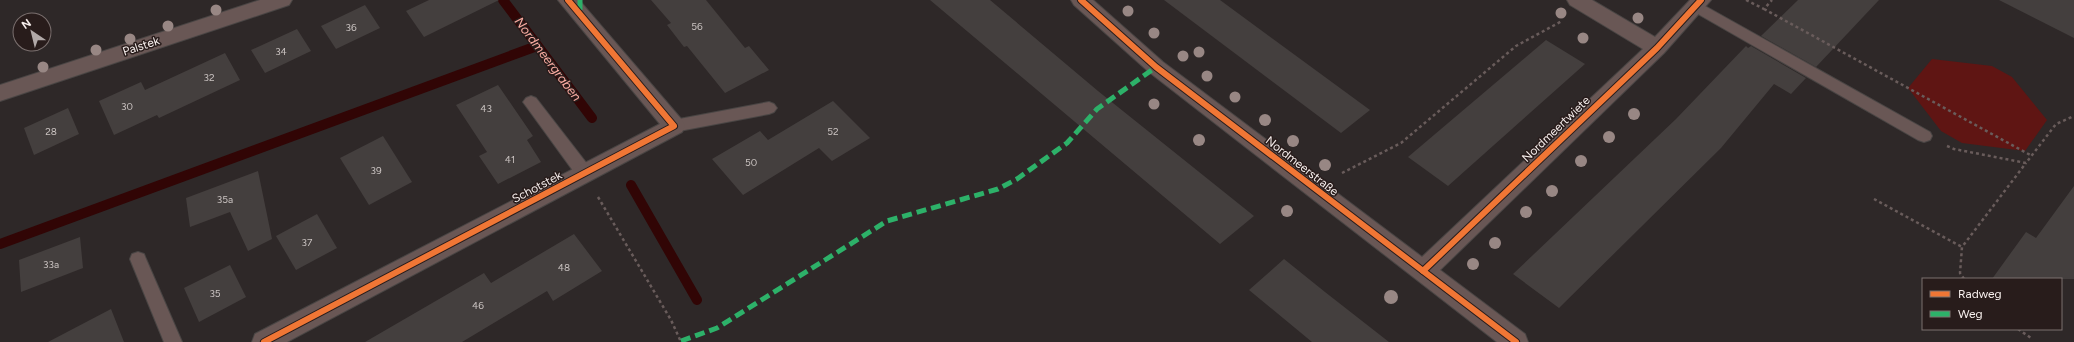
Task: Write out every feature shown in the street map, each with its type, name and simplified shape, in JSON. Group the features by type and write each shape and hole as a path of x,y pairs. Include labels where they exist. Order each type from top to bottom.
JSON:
{"street":[{"name":"Palstek","path":"0,93 282,0"},
{"path":"568,0 674,126"},
{"name":"Nordmeerstraße","path":"1081,0 1156,67 1516,342"},
{"path":"1583,3 1657,48"},
{"name":"Nordmeertwiete","path":"1422,271 1657,48 1699,3"},
{"name":"Schotstek","path":"264,342 674,126"}],"lane":[{"path":"1699,3 1924,136"},
{"path":"531,102 585,174"},
{"path":"674,126 769,108"},
{"path":"138,259 173,342"}],"path":[{"path":"1746,0 2032,156"},
{"path":"1764,9 1772,0"},
{"path":"1317,191 1338,175 1401,143 1516,46 1583,3"},
{"path":"1963,278 1960,273 1962,247 2056,124 2074,116"},
{"path":"1924,136 1954,149 2026,163"},
{"path":"585,174 671,320 681,342"},
{"path":"1874,199 1962,247"},
{"path":"2019,330 2031,338"}],"shaded area":[{"path":"1932,59 1992,66 2012,77 2047,120 2025,151 1962,143 1941,131 1908,88"}],"building":[{"path":"429,0 499,0 424,37 406,11"},
{"path":"651,0 706,0 745,48 749,46 769,70 725,93 687,46 684,47 667,25 671,23"},
{"path":"930,0 990,0 1098,91 1254,216 1220,244"},
{"path":"1164,0 1220,0 1370,110 1341,133"},
{"path":"1798,0 1879,0 1816,67 1761,36"},
{"path":"1999,0 2074,0 2074,38"},
{"path":"365,5 380,28 336,49 321,26"},
{"path":"297,29 311,51 265,73 251,50"},
{"path":"1546,40 1585,64 1448,186 1408,157"},
{"path":"1746,46 1748,48 1751,46 1806,78 1791,94 1774,84 1721,148 1559,308 1513,274 1676,119"},
{"path":"225,53 240,80 159,118 157,115 114,135 99,101 141,82 145,90"},
{"path":"498,85 533,136 527,140 541,162 498,184 479,156 487,152 456,105"},
{"path":"833,101 870,138 832,161 819,148 743,195 712,159 760,131 768,140"},
{"path":"68,108 79,134 34,155 24,128"},
{"path":"383,136 412,182 369,205 340,158"},
{"path":"258,171 272,239 248,251 230,212 190,227 186,198"},
{"path":"2074,186 2074,279 1993,278 2026,232 2036,238"},
{"path":"317,214 337,248 296,270 276,236"},
{"path":"574,234 602,271 553,301 547,291 462,342 365,342 484,273 491,283"},
{"path":"80,237 83,268 21,292 19,260"},
{"path":"1284,259 1389,342 1312,342 1249,290"},
{"path":"230,265 246,297 199,322 184,288"},
{"path":"111,309 124,342 48,342"}],"waterway":[{"name":"Nordmeergraben","path":"503,0 592,118"},
{"path":"0,244 537,46"},
{"name":"Nordmeergraben","path":"631,185 697,300"}],"marked path":[{"path":"580,0 580,14"},
{"path":"681,341 717,328 887,221 998,189 1017,179 1067,143 1097,109 1156,67"}],"cycle path":[{"path":"264,342 674,126 568,0"},
{"path":"1081,0 1156,67 1516,342"},
{"path":"1423,271 1657,48 1701,0"}]}
